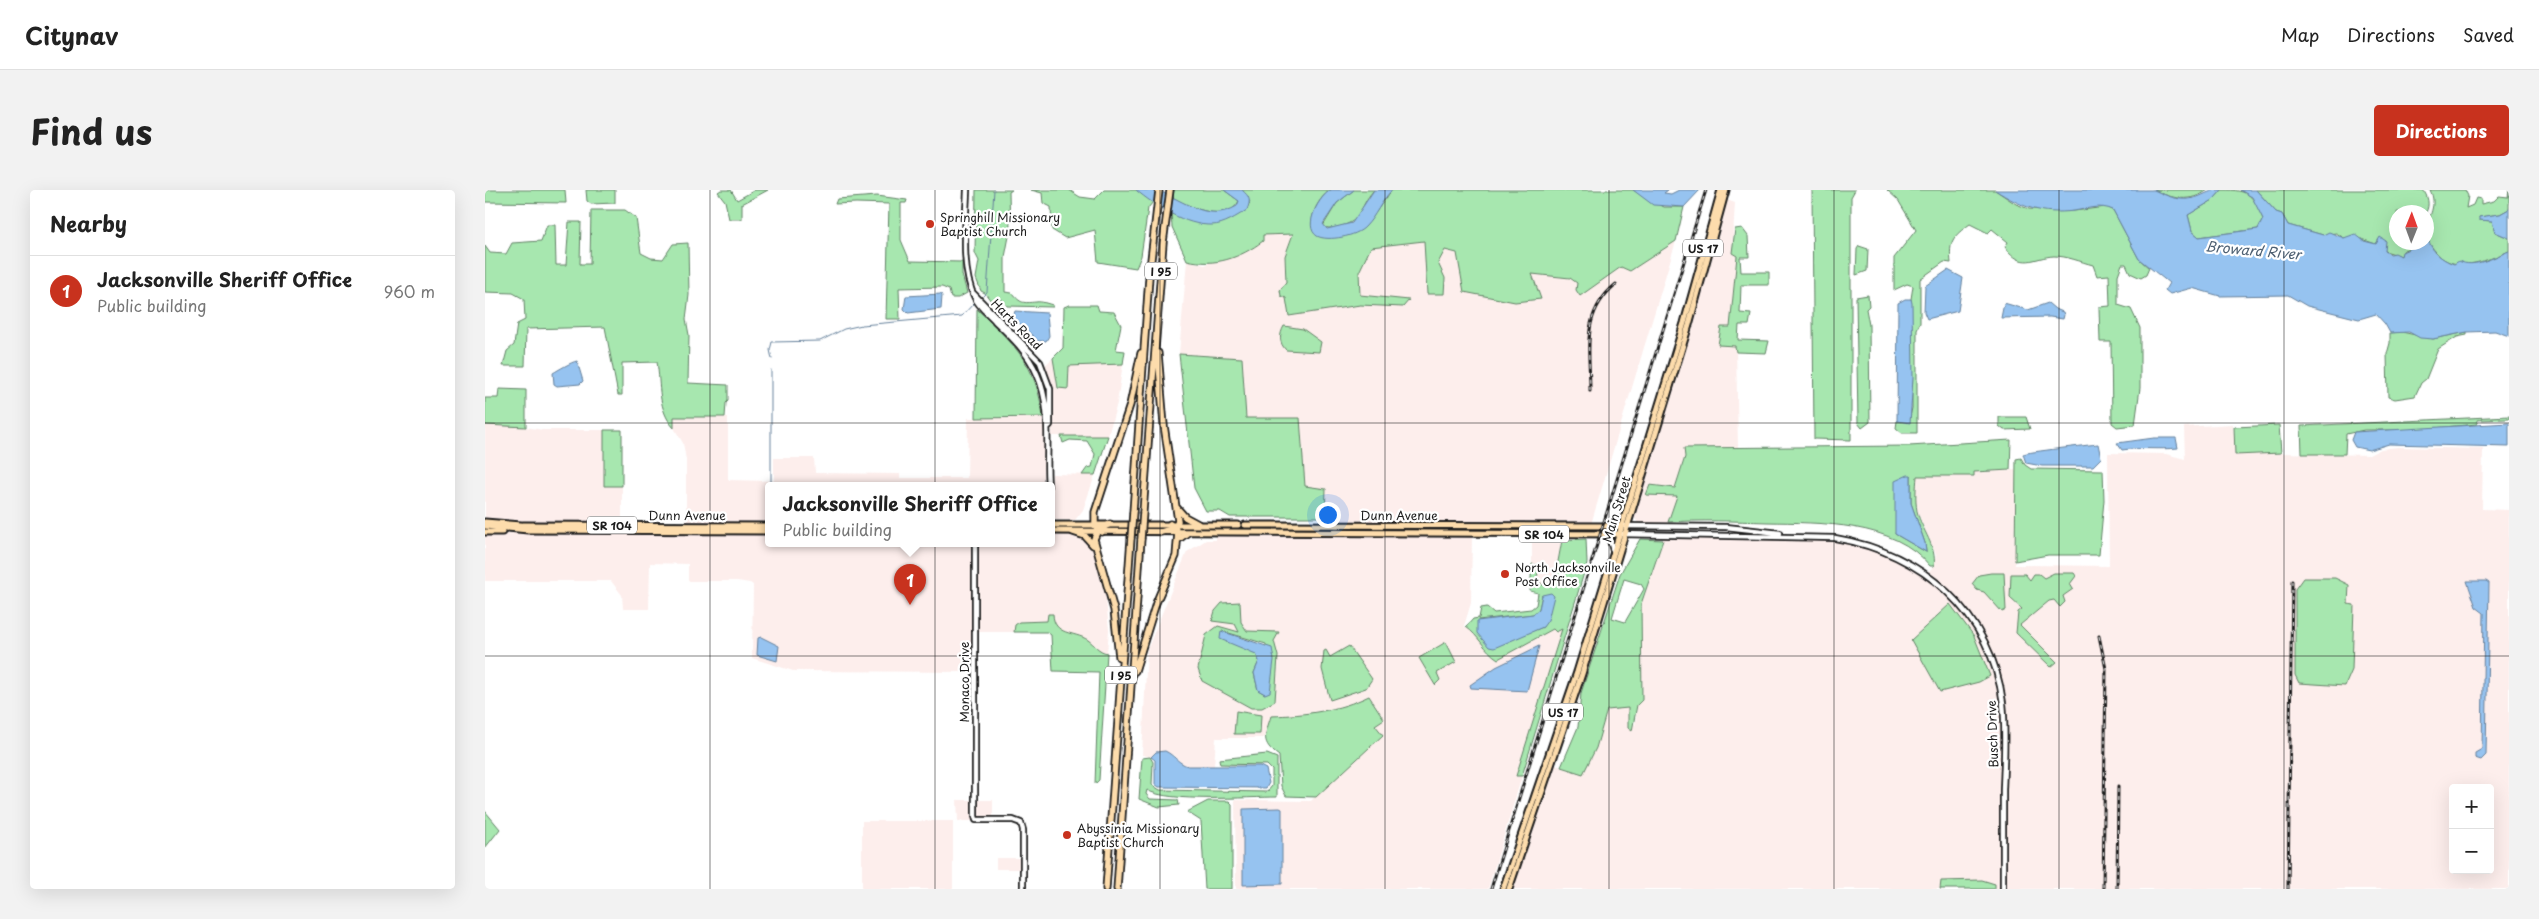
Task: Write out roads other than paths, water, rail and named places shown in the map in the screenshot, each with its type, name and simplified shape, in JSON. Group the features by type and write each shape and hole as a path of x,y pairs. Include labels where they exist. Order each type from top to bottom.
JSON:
{"highway":[{"name":"I 95","path":"1106,889 1145,329 1159,190"},
{"name":"I 95","path":"1117,889 1157,326 1166,216 1170,190"},
{"path":"1132,685 1156,603 1176,556 1176,506 1161,393 1157,326"},
{"path":"1120,682 1114,610 1095,549 1094,539 1098,529 1097,505 1131,405 1145,329"},
{"path":"1176,506 1185,517 1199,524"},
{"path":"1098,529 1110,524"},
{"path":"1161,532 1176,529 1187,532"},
{"path":"1073,532 1085,536 1095,549"}],"main road":[{"name":"Main Street","path":"1509,889 1573,701 1721,190"},
{"name":"Main Street","path":"1624,526 1689,325 1726,190"},
{"name":"Dunn Avenue","path":"485,522 522,525 600,525 647,529 659,525 765,526"},
{"name":"Dunn Avenue","path":"1110,524 1176,529 1199,524 1238,525"},
{"name":"Dunn Avenue","path":"1245,525 1624,526"},
{"name":"Dunn Avenue","path":"485,526 528,530 765,531"},
{"path":"1055,526 1161,532"},
{"path":"1055,531 1073,532 1098,529"},
{"path":"485,532 528,530"},
{"name":"Dunn Avenue","path":"1187,532 1622,534"},
{"name":"Main Street","path":"1503,889 1577,672 1613,554 1622,534"}],"street":[{"name":"Harts Road","path":"967,190 966,268 974,298 1036,356 1044,370 1050,389 1050,425 1048,427"},
{"name":"Harts Road","path":"1004,327 1026,354 1037,374 1044,397 1048,427 1048,482"},
{"path":"537,530 549,525"},
{"path":"590,530 600,525"},
{"name":"Dunn Avenue","path":"1238,525 1245,525"},
{"name":"Busch Drive","path":"1624,526 1727,527 1857,541 1890,553 1933,579 1958,603 1981,636 1999,685 2004,716 2003,889"},
{"path":"1603,534 1611,542 1613,554"},
{"name":"Busch Drive","path":"1622,534 1801,536"},
{"name":"Monaco Drive","path":"975,547 974,786 976,820 1013,820 1021,823 1023,830 1023,889"}],"water":[{"path":"1136,190 1159,191 1197,209 1216,212 1226,211 1237,206 1239,201 1224,190 1242,190 1249,199 1249,204 1247,210 1226,222 1217,225 1202,224 1171,214"},
{"path":"1331,190 1354,190 1337,203 1323,224 1327,229 1352,223 1374,190 1392,190 1369,223 1361,230 1342,237 1322,238 1313,231 1311,225 1312,218 1322,198"},
{"path":"1633,190 1668,190 1664,193 1671,194 1679,190 1700,190 1684,207 1653,205"},
{"name":"Broward River","path":"1995,190 2154,190 2171,197 2188,199 2216,190 2222,190 2213,200 2188,215 2192,231 2199,237 2258,229 2263,219 2252,197 2240,190 2256,190 2276,212 2282,214 2288,225 2323,235 2329,232 2344,238 2355,234 2364,241 2376,244 2380,237 2386,241 2385,251 2390,254 2395,253 2401,256 2402,252 2406,250 2434,250 2444,259 2454,264 2459,261 2471,264 2491,259 2509,251 2509,336 2495,331 2467,332 2433,339 2420,338 2409,332 2390,333 2376,314 2359,319 2307,306 2288,295 2220,296 2192,288 2170,294 2165,290 2169,283 2139,259 2113,210 2098,207 2052,212 2042,211 2014,201"},
{"path":"2509,209 2509,238 2495,232 2492,221 2479,220 2479,217 2500,214"},
{"path":"1948,270 1963,278 1958,311 1927,319 1924,312 1925,286"},
{"path":"941,294 941,309 908,313 904,309 906,296"},
{"path":"1905,299 1911,299 1912,303 1913,378 1910,423 1897,421 1898,303"},
{"path":"2004,303 2028,310 2048,303 2055,309 2063,312 2064,315 2063,319 2050,317 2001,318"},
{"path":"1015,311 1047,313 1049,336 1046,341 1038,341 1015,319 1013,317"},
{"path":"577,361 583,381 580,384 557,386 554,384 553,373"},
{"path":"2509,423 2509,447 2389,444 2369,450 2355,447 2351,440 2354,432"},
{"path":"2154,438 2176,438 2178,448 2122,450 2117,443"},
{"path":"2098,444 2101,458 2093,466 2042,466 2026,463 2023,454 2046,450"},
{"path":"1911,475 1911,503 1925,543 1926,552 1895,534 1895,481"},
{"path":"2467,581 2486,581 2489,583 2486,755 2481,760 2475,758 2475,753 2482,749 2484,613 2476,607"},
{"path":"1551,593 1554,596 1548,620 1543,627 1494,648 1489,647 1477,633 1477,621 1533,614 1539,609 1542,595"},
{"path":"1221,631 1272,648 1274,660 1270,692 1265,694 1258,690 1254,673 1259,661 1256,654 1220,639"},
{"path":"761,637 779,646 777,661 757,655 758,638"},
{"path":"1539,646 1527,691 1471,688 1470,685 1496,667"},
{"path":"1165,751 1188,766 1260,766 1266,769 1269,783 1266,788 1159,787 1155,784 1155,760 1151,757 1156,752"},
{"path":"1243,809 1282,809 1282,884 1243,885"}],"waterway":[{"path":"983,296 987,292 994,190"},
{"path":"772,359 770,350 772,342 820,341 844,329 862,325 962,316 974,303"},
{"path":"771,370 771,482"}],"railway":[{"path":"1491,889 1706,190"},
{"path":"1590,391 1589,333 1592,320 1597,307 1616,284"},
{"path":"2288,889 2292,581"},
{"path":"2099,636 2106,669 2103,889"},
{"path":"2117,889 2118,786"}],"place":[{"name":"Springhill Missionary Baptist Church","path":"930,224"},
{"name":"North Jacksonville Post Office","path":"1505,574"},
{"name":"Jacksonville Sheriff Office","path":"910,605"},
{"name":"Abyssinia Missionary Baptist Church","path":"1067,835"}]}
